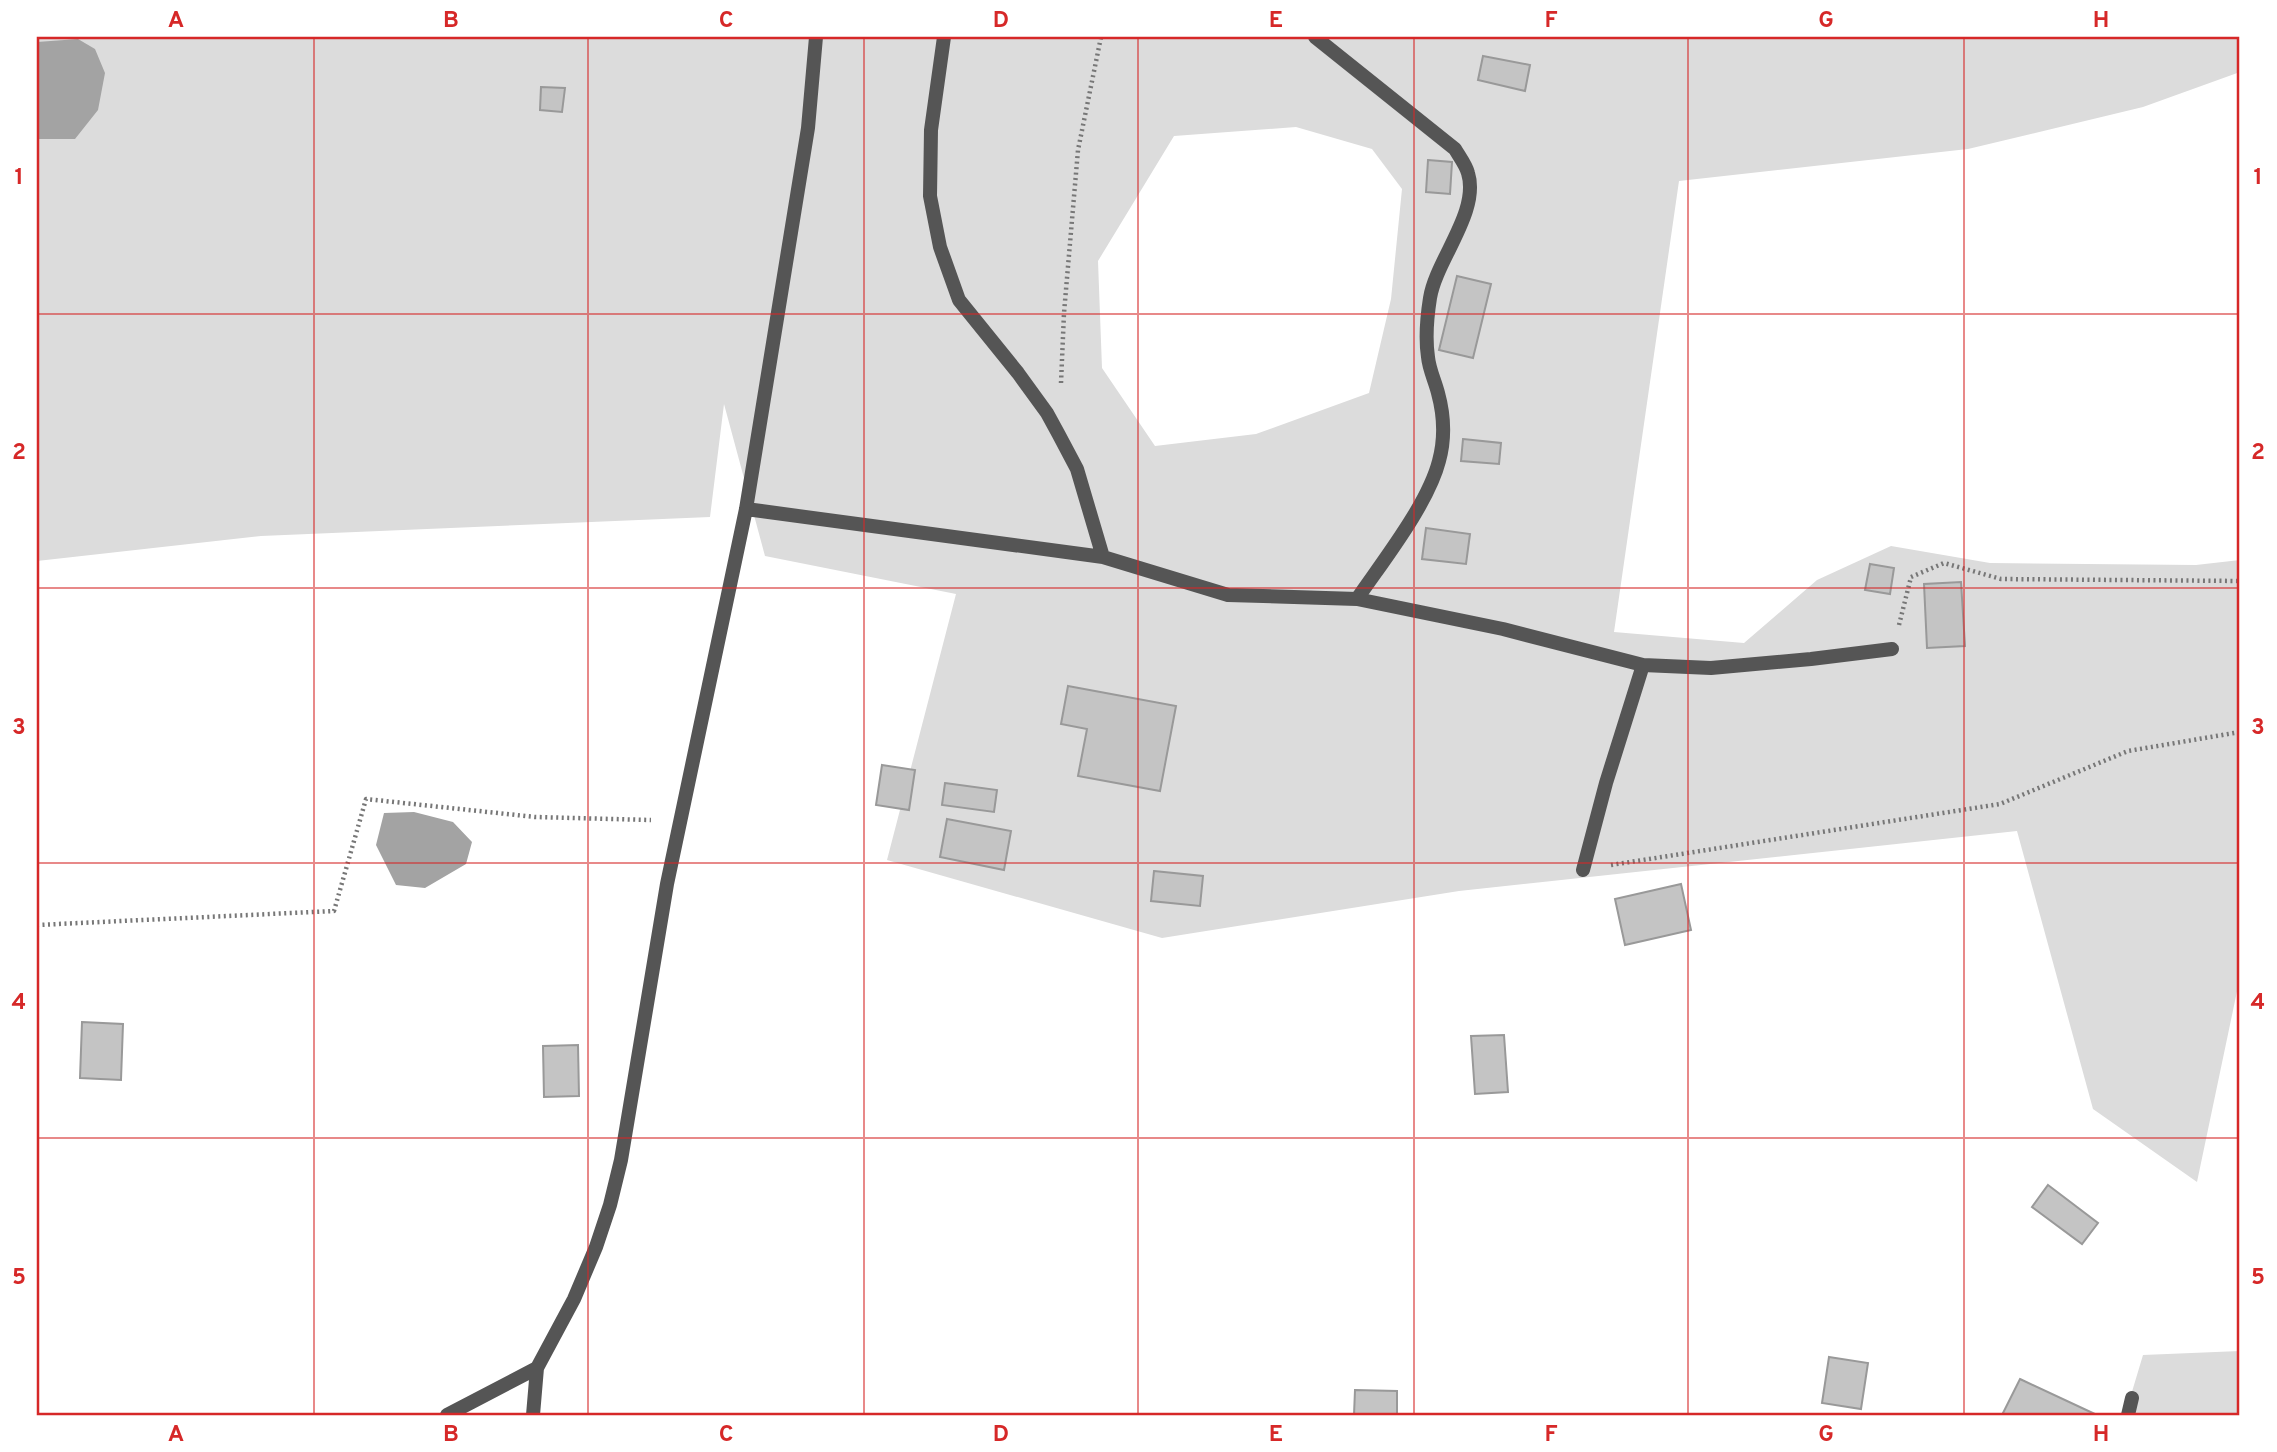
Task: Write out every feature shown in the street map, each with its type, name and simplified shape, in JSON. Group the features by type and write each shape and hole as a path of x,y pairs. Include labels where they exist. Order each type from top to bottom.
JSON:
{"street":[{"path":"533,1415 537,1368 574,1299 596,1247 621,1160 667,884 746,509 808,128 816,37"},
{"path":"944,37 931,130 930,170 930,196 940,247 959,300 1048,413 1077,469 1103,557"},
{"path":"1315,37 1455,149 1469,173 1469,198 1458,232 1436,274 1428,317 1428,358 1439,396 1444,430 1439,463 1406,527 1357,599"},
{"path":"746,509 1103,557 1228,595 1357,599 1503,629 1643,665 1711,668 1811,660 1892,649"},
{"path":"1583,870 1643,665"},
{"path":"447,1415 537,1368"},
{"path":"2128,1415 2132,1398"}],"path":[{"path":"1059,435 1064,313 1078,150 1101,37"},
{"path":"1892,649 1911,577 1944,563 2001,579 2240,581"},
{"path":"1583,870 2000,804 2128,751 2240,732"},
{"path":"37,925 334,911 366,799 535,817 680,821"}],"shaded area":[{"path":"37,37 2240,37 2240,72 2143,107 1968,149 1679,181 1614,632 1744,643 1817,580 1891,546 1990,563 2196,565 2240,560 2240,977 2197,1182 2093,1109 2017,831 1459,891 1162,938 887,860 956,594 765,556 724,404 710,517 261,536 37,561","holes":["1296,127 1372,149 1402,189 1391,299 1369,393 1256,434 1155,446 1102,368 1098,261 1174,136"]},
{"path":"78,39 95,49 105,73 98,110 75,139 37,139 37,42"},
{"path":"414,812 453,822 472,842 466,864 425,888 396,885 376,845 384,813"},
{"path":"2240,1351 2240,1415 2125,1415 2143,1355"}],"building":[{"path":"1483,56 1530,65 1525,91 1478,80"},
{"path":"541,87 565,88 562,112 540,110"},
{"path":"1428,160 1452,162 1450,194 1426,192"},
{"path":"1457,276 1491,284 1473,358 1439,350"},
{"path":"1463,439 1501,443 1499,464 1461,461"},
{"path":"1426,528 1470,534 1466,564 1422,559"},
{"path":"1870,564 1894,568 1890,594 1865,590"},
{"path":"1961,582 1965,646 1927,648 1924,584"},
{"path":"1068,686 1176,706 1160,791 1078,776 1087,729 1061,724"},
{"path":"882,765 915,770 909,810 876,805"},
{"path":"945,783 997,790 994,812 942,805"},
{"path":"947,819 1011,831 1004,870 940,857"},
{"path":"1154,871 1203,876 1200,906 1151,901"},
{"path":"1681,884 1691,930 1625,945 1615,899"},
{"path":"82,1022 123,1024 121,1080 80,1078"},
{"path":"1504,1035 1508,1092 1475,1094 1471,1036"},
{"path":"578,1045 579,1096 544,1097 543,1046"},
{"path":"2048,1185 2098,1223 2082,1244 2032,1207"},
{"path":"1829,1357 1868,1363 1861,1409 1822,1403"},
{"path":"2020,1379 2097,1415 2002,1415"},
{"path":"1355,1390 1397,1391 1397,1415 1354,1415"}]}
